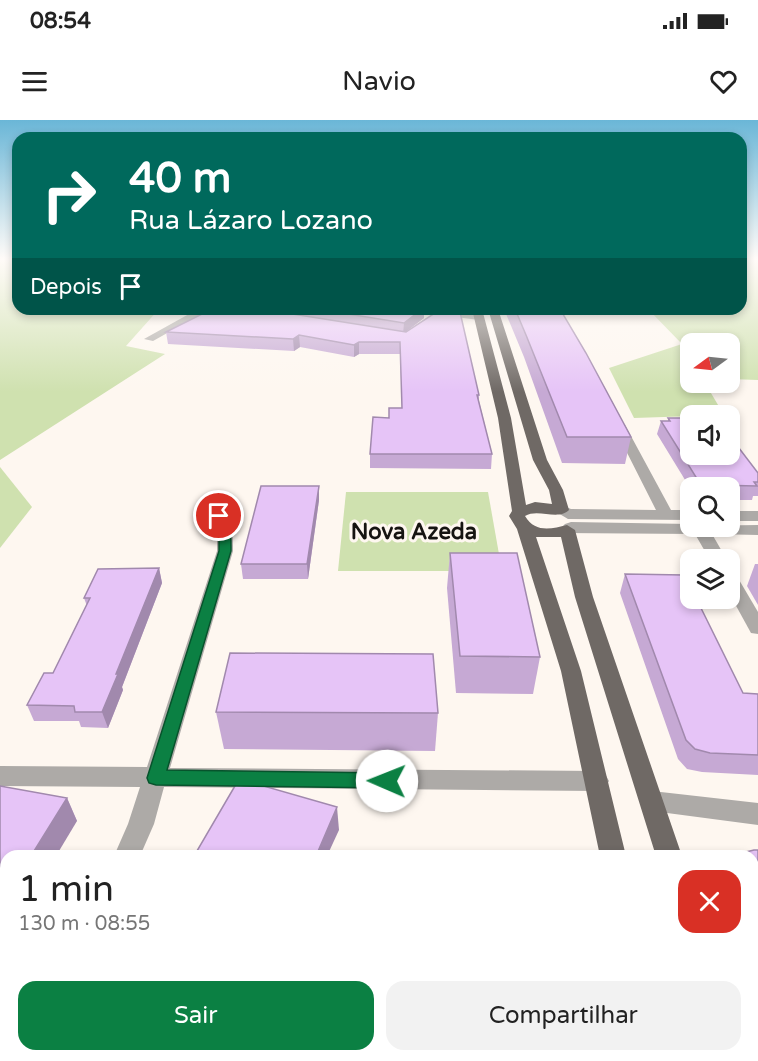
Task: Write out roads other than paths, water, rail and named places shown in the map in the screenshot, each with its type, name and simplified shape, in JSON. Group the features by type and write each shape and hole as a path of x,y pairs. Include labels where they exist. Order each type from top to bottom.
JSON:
{"main road":[{"path":"479,315 505,418 513,458 514,489 571,671 612,850"},
{"path":"495,315 540,460 556,490 567,520 584,597 667,850"},
{"path":"523,520 535,507 567,520"},
{"path":"523,520 542,534 567,520"}],"street":[{"path":"149,339 194,315"},
{"path":"433,315 450,315"},
{"path":"615,416 666,515"},
{"path":"567,520 680,515"},
{"path":"130,850 156,778 225,551 225,532 219,516"},
{"path":"740,516 758,516"},
{"path":"567,520 680,528"},
{"path":"740,530 758,530"},
{"path":"740,596 758,628"},
{"path":"0,776 597,781"},
{"path":"652,801 758,814"}],"district":[{"name":"Nova Azeda","path":"414,531"}]}
